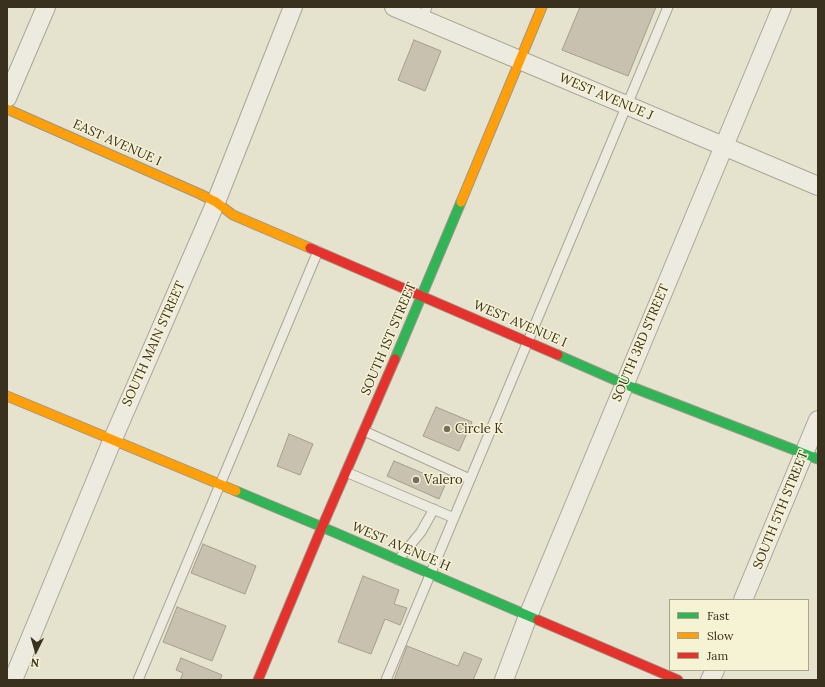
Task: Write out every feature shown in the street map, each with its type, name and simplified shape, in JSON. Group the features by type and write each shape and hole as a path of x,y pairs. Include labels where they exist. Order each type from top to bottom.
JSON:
{"main road":[{"name":"SOUTH 1ST STREET","path":"258,680 322,527 422,296 542,7"},
{"name":"EAST AVENUE I","path":"7,109 216,202"},
{"name":"WEST AVENUE I","path":"216,202 233,215 624,384 811,456"},
{"name":"WEST AVENUE H","path":"7,396 322,527 678,680"}],"street":[{"path":"7,98 46,7"},
{"name":"SOUTH MAIN STREET","path":"13,680 112,440 216,202 293,7"},
{"name":"WEST AVENUE J","path":"394,7 425,13 520,61 818,186"},
{"name":"SOUTH 3RD STREET","path":"504,680 528,616 782,7"},
{"name":"SOUTH 5TH STREET","path":"744,599 811,456 818,420"}],"lane":[{"path":"386,680 668,7"},
{"path":"138,680 318,251"},
{"path":"364,431 470,479"},
{"path":"346,472 454,518"},
{"path":"398,560 421,532 434,509"}],"building":[{"path":"580,7 656,7 628,76 562,50"},
{"path":"414,40 441,51 425,91 398,80"},
{"name":"Circle K","path":"436,407 472,422 459,451 423,436"},
{"path":"289,434 313,444 300,475 277,466"},
{"name":"Valero","path":"394,461 446,483 439,499 387,476"},
{"path":"203,544 256,566 245,594 191,573"},
{"path":"363,576 399,590 394,604 407,608 400,625 385,619 371,654 338,642"},
{"path":"177,607 226,626 212,661 163,642"},
{"path":"407,646 458,666 464,652 482,659 473,680 394,680"},
{"path":"181,658 222,675 220,680 180,680 183,673 176,670"}],"traffic: fast":[{"path":"395,359 461,202"},
{"path":"558,355 624,384 818,459"},
{"path":"236,491 538,620"}],"traffic: slow":[{"path":"461,202 542,7"},
{"path":"7,109 200,194 216,202 233,215 310,248"},
{"path":"7,396 236,491"}],"traffic: jam":[{"path":"310,248 558,355"},
{"path":"258,680 395,359"},
{"path":"538,620 678,680"}],"place":[{"name":"Circle K","path":"447,429"},
{"name":"Valero","path":"416,480"}]}
